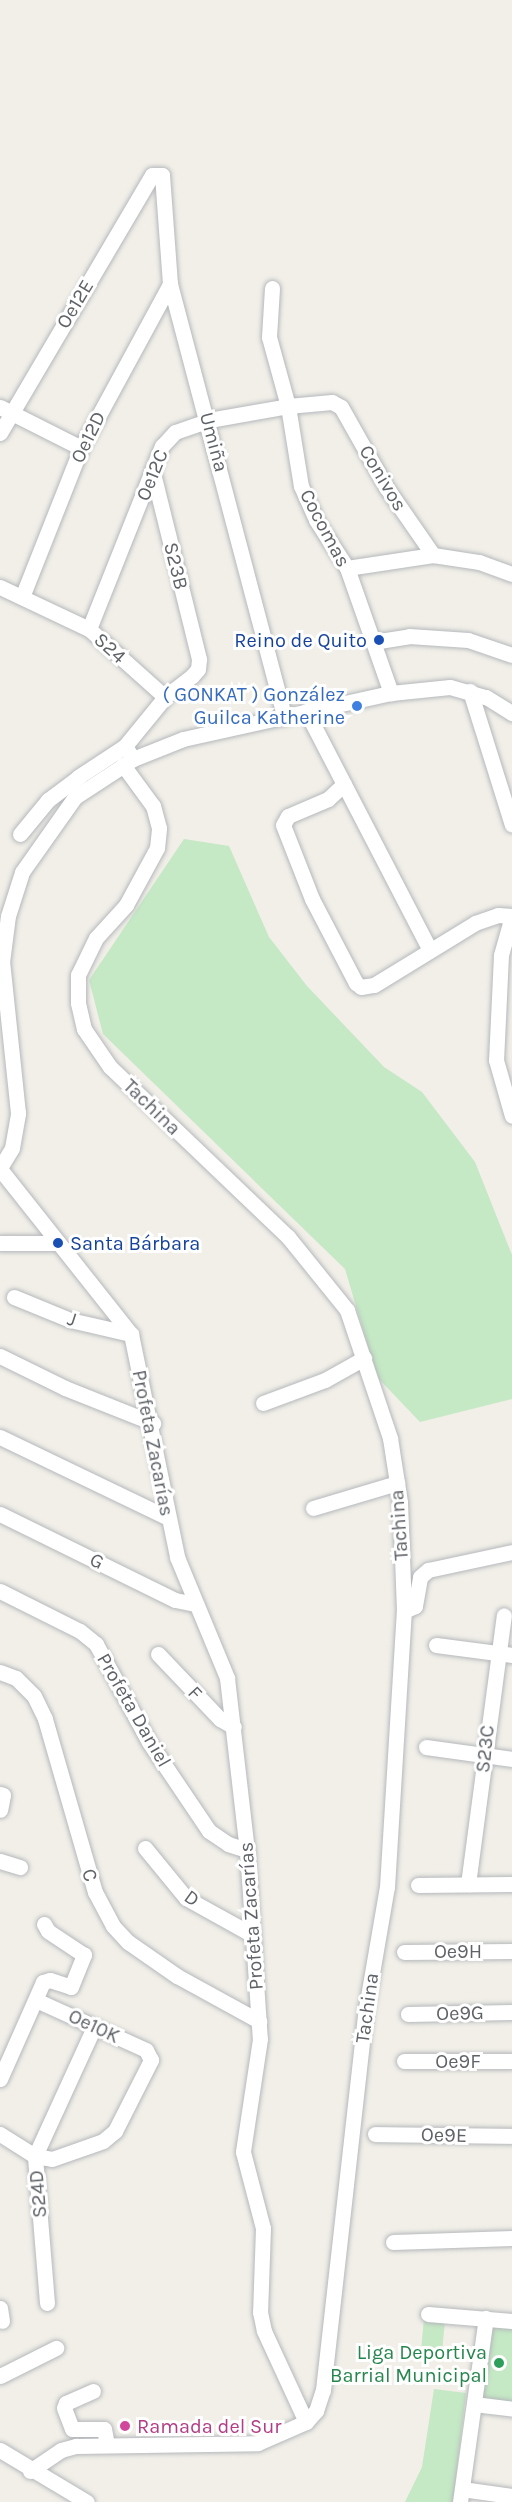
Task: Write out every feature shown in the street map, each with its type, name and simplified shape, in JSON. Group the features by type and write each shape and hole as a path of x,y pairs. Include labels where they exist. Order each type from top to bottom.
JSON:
{"street":[{"name":"Umiña","path":"152,175 158,173 163,178 170,284 208,420 284,717"},
{"name":"Oe12E","path":"0,433 5,409 152,175"},
{"name":"Oe12D","path":"22,597 81,448 170,284"},
{"name":"Cocomas","path":"272,288 269,337 288,406 307,503 347,568 391,693"},
{"name":"Oe12C","path":"89,629 167,438 208,420 288,406 332,402"},
{"name":"Conivos","path":"332,402 348,418 387,487 433,555"},
{"path":"5,409 81,448"},
{"name":"S23B","path":"153,473 199,659 198,669 192,676 165,697"},
{"path":"347,568 433,555 480,562 512,574"},
{"name":"S24","path":"0,587 89,629 165,697"},
{"path":"373,642 409,636 448,638 468,640 512,655"},
{"path":"20,834 48,800 127,757 183,739 391,693 439,686 470,691 512,712"},
{"path":"470,691 512,825"},
{"path":"0,1168 12,1148 18,1113 2,962 13,893 22,872 64,809 127,757 165,697"},
{"path":"306,711 430,950"},
{"name":"Tachina","path":"127,757 153,806 159,828 157,848 126,905 96,939 78,975 78,1003 84,1029 110,1067 295,1245 347,1310 390,1438 397,1483 404,1611 387,1887 366,2008 322,2390 316,2411 306,2422"},
{"path":"344,784 328,799 288,816 283,825 312,899 352,978 362,987 374,985 487,918 512,916 501,955 496,1060 512,1116"},
{"name":"Profeta Zacarías","path":"0,1168 131,1334 153,1423 166,1517 195,1604 227,1678 247,1850 251,1934 259,2021 258,2058 243,2152 263,2228 260,2312 264,2331 306,2422"},
{"path":"0,1243 58,1243"},
{"name":"J","path":"14,1297 70,1320 131,1334"},
{"path":"0,1356 65,1388 153,1423"},
{"path":"263,1403 325,1380 364,1358"},
{"path":"0,1437 166,1517"},
{"path":"313,1508 397,1483"},
{"name":"G","path":"0,1514 175,1600 195,1604"},
{"path":"404,1611 415,1606 423,1573 512,1552"},
{"name":"Profeta Daniel","path":"0,1591 80,1631 96,1644 149,1742 209,1832 247,1850"},
{"name":"S23C","path":"468,1884 484,1756 505,1654 504,1615"},
{"path":"436,1645 505,1654"},
{"name":"F","path":"158,1654 220,1719 234,1727"},
{"name":"C","path":"0,1672 16,1678 34,1696 45,1719 95,1892 113,1926 128,1942 177,1976 259,2021"},
{"path":"426,1748 512,1759"},
{"path":"0,1794 3,1795 0,1810"},
{"name":"D","path":"146,1848 186,1898 251,1934"},
{"path":"0,1861 20,1866"},
{"path":"418,1884 512,1884"},
{"path":"0,2079 46,1980 71,1987 84,1955 48,1932 45,1924"},
{"name":"Oe9H","path":"404,1952 512,1951"},
{"name":"Oe10K","path":"35,2156 57,2158 103,2141 115,2131 151,2054 36,2000"},
{"name":"Oe9G","path":"408,2014 512,2012"},
{"name":"S24D","path":"47,2303 35,2156 94,2027"},
{"name":"Oe9F","path":"404,2061 512,2061"},
{"path":"0,2134 35,2156"},
{"name":"Oe9E","path":"375,2134 512,2136"},
{"path":"393,2242 512,2238"},
{"path":"428,2314 512,2321"},
{"path":"486,2318 461,2495 512,2496"},
{"path":"0,2376 56,2348"},
{"path":"93,2391 66,2403 64,2408 72,2429 104,2429 107,2445"},
{"path":"474,2404 512,2409"},
{"path":"30,2471 61,2450 107,2445 258,2443 306,2422"},
{"path":"0,2450 30,2471 87,2502"}],"green space":[{"path":"184,839 229,846 269,937 307,986 384,1067 422,1092 475,1162 512,1255 512,1399 420,1422 377,1377 345,1269 103,1034 89,980"},
{"path":"424,2318 445,2320 442,2352 421,2350"},
{"name":"Liga Deportiva Barrial Municipal","path":"490,2323 512,2326 512,2403 480,2399"},
{"path":"434,2389 466,2393 453,2502 405,2502 422,2467"}],"place":[{"name":"Reino de Quito","path":"379,640"},
{"name":"( GONKAT ) González Guilca Katherine","path":"357,706"},
{"name":"Santa Bárbara","path":"58,1243"},
{"name":"Liga Deportiva Barrial Municipal","path":"499,2363"},
{"name":"Ramada del Sur","path":"125,2426"}]}
